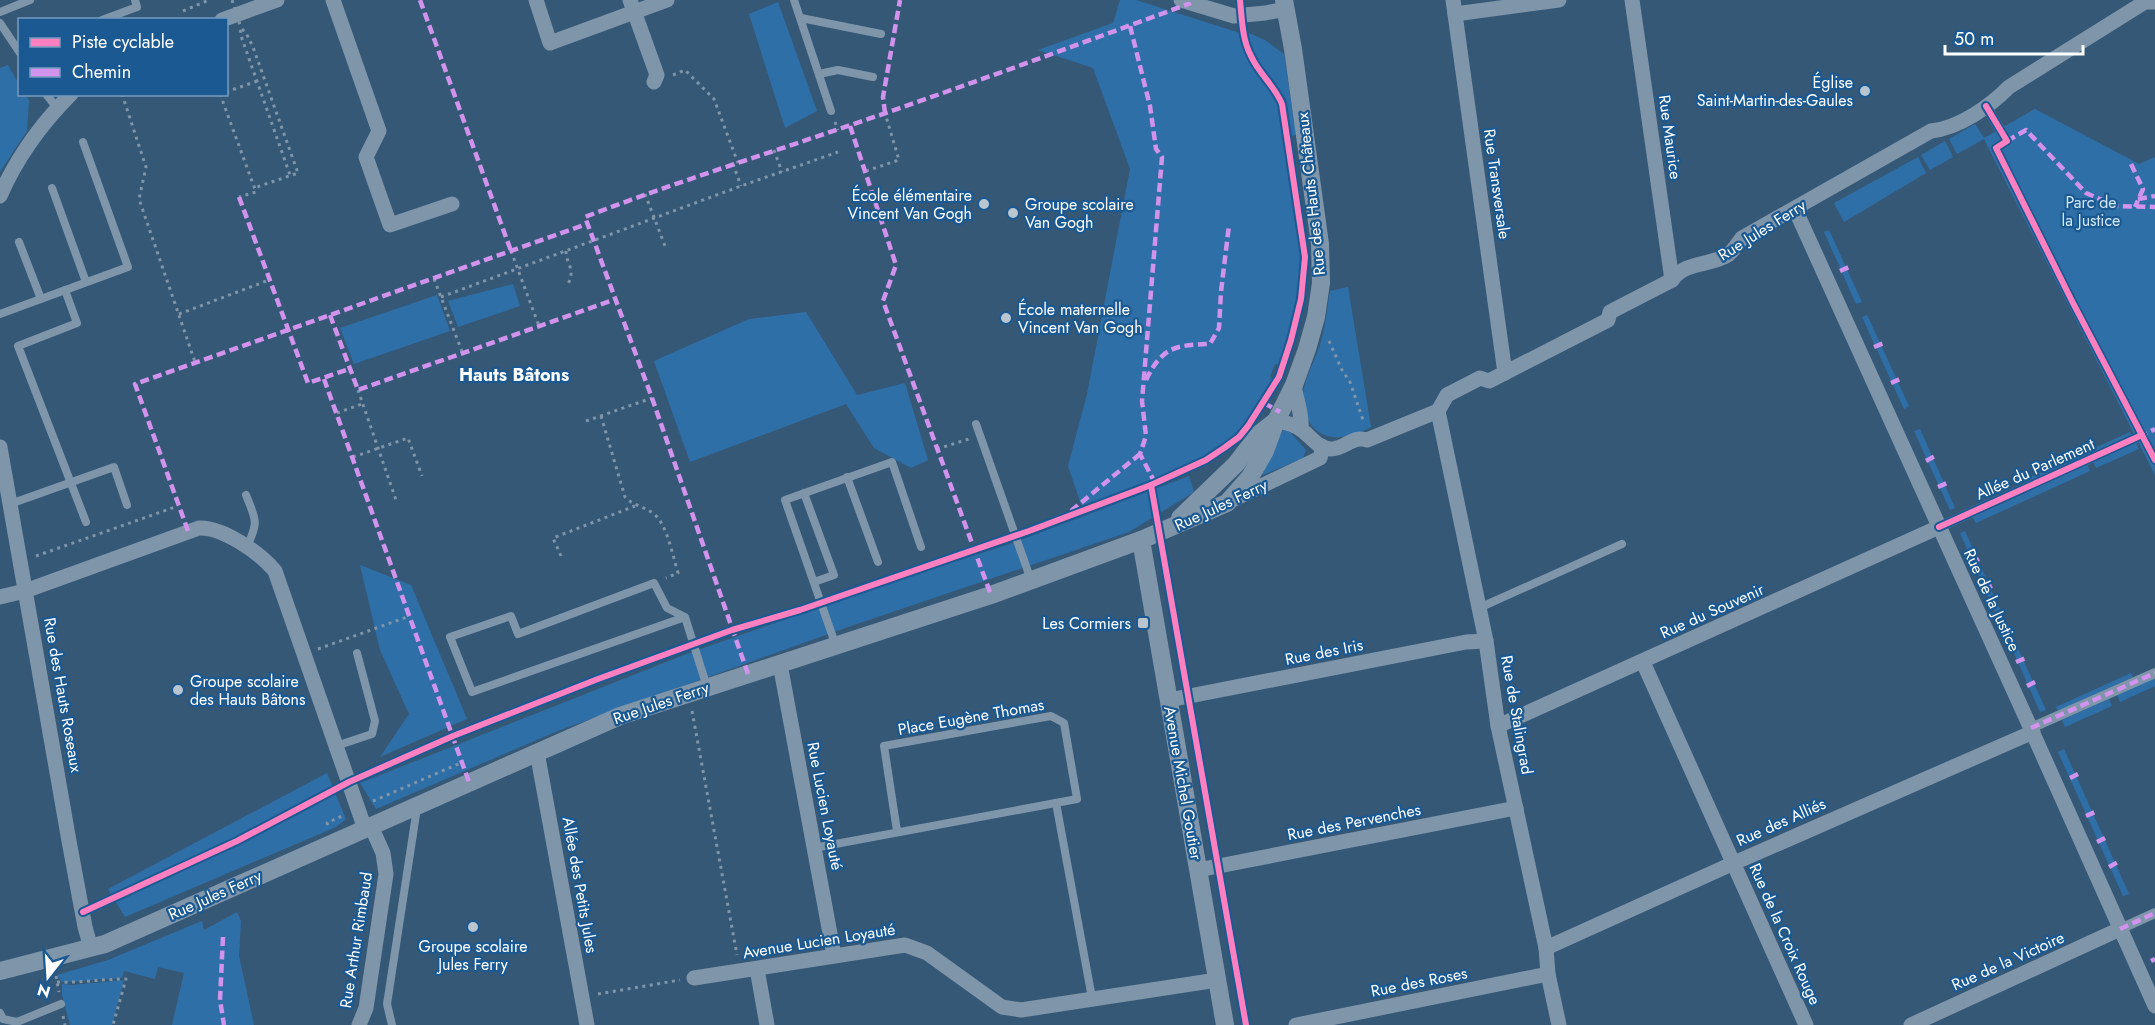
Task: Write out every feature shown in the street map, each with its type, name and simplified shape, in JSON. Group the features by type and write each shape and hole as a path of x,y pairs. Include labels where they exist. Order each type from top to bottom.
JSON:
{"street":[{"path":"228,18 277,0"},
{"path":"333,0 379,131 366,157 390,225 452,204"},
{"path":"536,0 550,43 633,7 667,0"},
{"path":"1181,0 1234,16 1265,13 1285,4"},
{"path":"1454,7 1559,0"},
{"name":"Rue Maurice","path":"1632,0 1672,280"},
{"name":"Rue Jules Ferry","path":"0,971 91,948 620,716 1031,580 1141,540 1320,458 1328,448 1361,438 1368,440 1438,411 1447,395 1480,378 1489,381 1505,373 1608,321 1610,312 1672,280 1675,275 1697,264 1720,259 1731,253 1742,238 1931,131 1946,129 1995,101 2009,87 2145,3 2155,2"},
{"name":"Rue des Hauts Châteaux","path":"1227,502 1250,477 1265,451 1276,421 1294,385 1316,317 1321,283 1320,244 1285,4"},
{"path":"633,7 657,75 654,82"},
{"name":"Rue Transversale","path":"1454,7 1505,373"},
{"path":"0,196 22,152 69,96"},
{"path":"1986,106 2007,141 1996,148 2155,460"},
{"name":"Rue de la Justice","path":"1795,209 2155,1006"},
{"path":"1294,385 1302,421 1301,429"},
{"name":"Rue de Stalingrad","path":"1438,411 1486,641 1498,726 1546,948 1548,974 1559,1025"},
{"path":"1276,421 1301,429 1312,441 1328,448"},
{"name":"Rue des Hauts Châteaux","path":"1170,528 1236,464 1259,434 1276,421"},
{"name":"Allée du Parlement","path":"1939,527 2142,435"},
{"name":"Rue des Hauts Roseaux","path":"0,447 85,927 91,948"},
{"name":"Rue Arthur Rimbaud","path":"0,597 26,591 206,527 247,547 266,560 275,571 336,746 368,827 383,853 386,874 369,992 359,1025"},
{"name":"Rue du Souvenir","path":"1498,726 1939,527"},
{"name":"Avenue Michel Goutier","path":"1141,540 1225,1025"},
{"name":"Rue des Iris","path":"1169,700 1466,642 1486,641"},
{"name":"Rue de la Croix Rouge","path":"1643,662 1806,1025"},
{"name":"Rue Lucien Loyauté","path":"780,664 834,955"},
{"path":"2032,730 2155,673"},
{"name":"Rue des Alliés","path":"1546,948 2032,730"},
{"name":"Allée des Petits Jules","path":"537,752 587,1025"},
{"name":"Rue des Pervenches","path":"1198,870 1516,808"},
{"path":"2120,930 2155,913"},
{"name":"Rue de la Victoire","path":"1911,1025 2120,930"},
{"name":"Avenue Lucien Loyauté","path":"694,978 905,945 927,953 1002,1007 1021,1010 1217,980"},
{"path":"758,969 767,1025"},
{"name":"Rue des Roses","path":"1296,1025 1548,974"}],"lane":[{"path":"0,12 30,0"},
{"path":"107,18 137,7 135,0"},
{"path":"795,0 831,111"},
{"path":"801,18 881,34"},
{"path":"0,23 18,50"},
{"path":"819,74 838,70 873,77"},
{"path":"48,96 57,108"},
{"path":"0,314 128,267 83,142"},
{"path":"52,188 86,282"},
{"path":"19,242 41,299"},
{"path":"65,290 76,323 18,346 86,522"},
{"path":"976,424 1031,580"},
{"path":"836,645 785,500 892,462 921,547"},
{"path":"10,504 114,467 127,505"},
{"path":"847,477 878,562"},
{"path":"804,492 834,575 814,582"},
{"path":"246,495 256,528 247,547"},
{"path":"1479,608 1622,544"},
{"path":"685,617 472,692 450,637 510,616 519,634 654,583 667,608 685,617 707,687"},
{"path":"336,746 372,734 375,721 357,653"},
{"name":"Place Eugène Thomas","path":"1051,716 1064,723 1077,799 1056,803 897,831 884,746 1051,716"},
{"path":"1056,803 1092,998"},
{"path":"392,1025 387,1004 417,806"},
{"path":"814,848 897,831"},
{"path":"0,1013 3,1018 19,1024 61,1004"}],"path":[{"path":"183,11 210,0"},
{"path":"232,0 241,28 240,33 290,175"},
{"path":"241,28 253,47 298,173 254,188"},
{"path":"654,82 685,70 714,99 741,186"},
{"path":"228,91 257,81"},
{"path":"123,96 146,167 139,199 195,362"},
{"path":"221,96 255,192 239,197"},
{"path":"866,171 899,160 885,113"},
{"path":"774,150 782,172"},
{"path":"441,297 838,152"},
{"path":"645,194 665,246"},
{"path":"511,251 539,326"},
{"path":"566,251 565,254 572,269 572,277 568,284"},
{"path":"434,279 463,354"},
{"path":"179,314 269,280"},
{"path":"1328,336 1335,356 1350,382 1363,422 1372,438"},
{"path":"358,390 396,500"},
{"path":"586,422 652,398"},
{"path":"337,413 362,404"},
{"path":"601,416 620,486 625,496 635,506 655,514 662,524 678,573"},
{"path":"937,449 980,435"},
{"path":"353,457 408,438 422,476"},
{"path":"21,566 36,555 178,506"},
{"path":"561,556 553,538 635,506"},
{"path":"303,654 410,616"},
{"path":"689,693 740,972"},
{"path":"364,805 463,762"},
{"path":"582,997 694,978"},
{"path":"57,982 79,983 126,979 113,1025"}],"green space":[{"path":"1120,0 1136,0 1240,33 1246,57 1274,95 1280,111 1296,207 1300,246 1300,279 1280,365 1275,364 1270,377 1273,379 1253,415 1225,444 1187,467 1151,483 1082,507 1068,466 1087,394 1130,169 1093,68 1038,50 1113,23"},
{"path":"778,2 817,111 785,128 749,14"},
{"path":"1246,32 1265,40 1284,54 1296,135 1292,136 1286,99 1255,57 1249,46"},
{"path":"8,65 18,82 18,96 26,96 29,101 27,131 0,172 0,68"},
{"name":"Parc de la Justice","path":"2035,109 2139,164 2155,157 2155,475 1984,139 1957,154 1949,139 1975,124 1984,138"},
{"path":"1945,141 1953,157 1930,170 1921,155"},
{"path":"1918,157 1926,173 1844,222 1834,203"},
{"path":"1829,230 1862,302 1856,304 1824,232"},
{"path":"513,284 520,306 458,327 448,301"},
{"path":"1348,287 1371,427 1347,436 1326,436 1310,424 1305,413 1303,393 1322,339 1330,291"},
{"path":"437,295 450,331 354,364 340,328"},
{"path":"806,312 857,395 905,383 928,460 911,468 874,448 846,404 690,462 654,361 749,319"},
{"path":"1867,315 1909,406 1904,409 1862,317"},
{"path":"1920,429 1955,508 1950,510 1914,431"},
{"path":"1288,430 1306,450 1303,458 1261,474 1282,431"},
{"path":"2130,432 2132,436 2025,484 2024,480"},
{"path":"2136,442 2139,449 2096,468 2093,461"},
{"path":"2087,464 2090,471 1976,523 1972,516"},
{"path":"1189,476 1194,492 1129,532 851,626 560,730 376,809 360,783 684,655 891,582 1010,544"},
{"path":"1965,531 2000,610 1995,612 1960,533"},
{"path":"360,565 411,585 467,719 380,757 409,714 380,650"},
{"path":"2010,631 2046,710 2040,712 2005,633"},
{"path":"2131,673 2133,677 2058,711 2056,707"},
{"path":"2155,678 2155,686 2120,702 2117,695"},
{"path":"2109,699 2112,706 2065,727 2062,720"},
{"path":"2064,749 2129,894 2123,896 2058,752"},
{"path":"327,773 346,819 336,827 125,917 108,889"},
{"path":"237,912 241,921 239,956 254,1025 172,1025 184,973 158,967 155,979 124,971 122,978 62,982 57,975 108,960 202,921 204,930"},
{"path":"124,980 112,1025 70,1025 62,995 62,984"}],"marked path":[{"path":"420,0 511,251"},
{"path":"885,113 883,97 900,0"},
{"path":"748,674 652,398 585,217 1191,3"},
{"path":"1130,26 1150,106 1156,149 1162,157 1142,401 1146,436 1140,454 1155,483"},
{"path":"850,126 896,265 883,301 991,595"},
{"path":"2007,141 2026,130 2086,193 2116,206 2155,207"},
{"path":"2131,164 2143,189 2135,207"},
{"path":"2138,199 2155,196"},
{"path":"239,197 308,383 349,369"},
{"path":"188,531 135,384 587,224"},
{"path":"1146,380 1164,354 1187,345 1210,344 1219,328 1229,225"},
{"path":"1840,271 1849,267"},
{"path":"330,315 358,390 616,299"},
{"path":"1874,347 1884,343"},
{"path":"324,379 469,782"},
{"path":"1891,383 1900,379"},
{"path":"1264,403 1280,412"},
{"path":"2139,437 2155,429"},
{"path":"1071,511 1140,454"},
{"path":"1926,461 1935,456"},
{"path":"1938,487 1947,483"},
{"path":"1971,563 1981,558"},
{"path":"1984,590 1993,585"},
{"path":"2016,662 2026,658"},
{"path":"2031,728 2155,673"},
{"path":"2027,686 2037,681"},
{"path":"2070,778 2078,774"},
{"path":"2086,816 2095,812"},
{"path":"2097,842 2107,837"},
{"path":"2109,867 2118,862"},
{"path":"2120,929 2155,913"},
{"path":"223,937 220,1000 224,1025"},
{"path":"2151,961 2155,959"}],"cycle path":[{"path":"83,912 237,841 349,782 453,736 732,630 800,610 1029,531 1151,485 1206,460 1239,437 1279,377 1301,299 1305,257 1282,104 1248,49 1240,0"},
{"path":"1986,106 2007,141 1996,148 2155,460"},
{"path":"1939,527 2142,435"},
{"path":"1151,485 1246,1025"}],"place":[{"name":"Église Saint-Martin-des-Gaules","path":"1865,91"},
{"name":"École élémentaire Vincent Van Gogh","path":"984,204"},
{"name":"Groupe scolaire Van Gogh","path":"1013,213"},
{"name":"École maternelle Vincent Van Gogh","path":"1006,318"},
{"name":"Les Cormiers","path":"1143,623"},
{"name":"Groupe scolaire des Hauts Bâtons","path":"178,690"},
{"name":"Groupe scolaire Jules Ferry","path":"473,927"}],"district":[{"name":"Hauts Bâtons","path":"514,375"}]}
